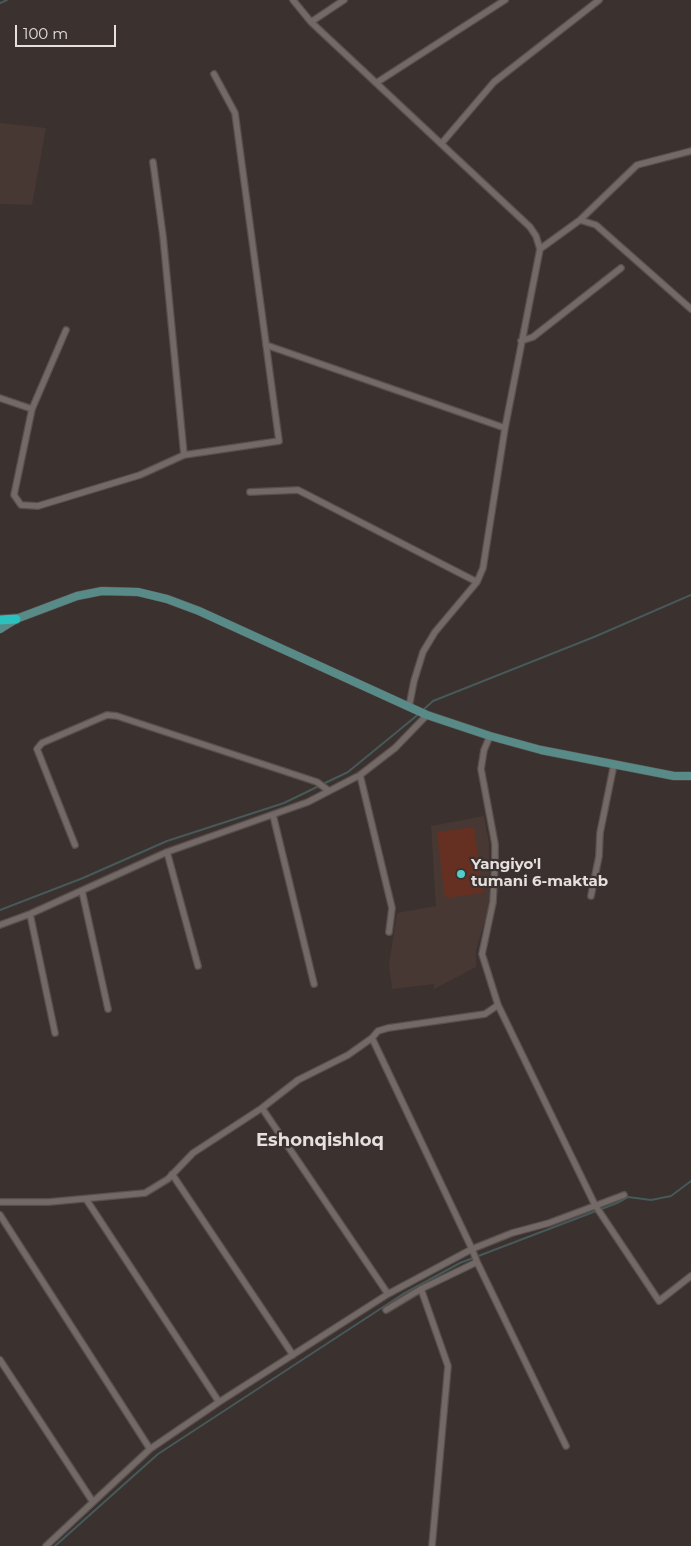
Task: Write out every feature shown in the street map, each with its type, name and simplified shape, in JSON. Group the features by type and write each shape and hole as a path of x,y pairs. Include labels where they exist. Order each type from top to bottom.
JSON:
{"highway":[{"path":"0,620 16,619"}],"main road":[{"path":"0,629 16,619 61,601 93,592 112,590 145,594 167,599 198,611 427,715 490,736 542,750 674,776 691,776"}],"street":[{"path":"293,0 311,22 530,227 536,236 540,249 505,428 483,568 478,582 435,632 423,652 414,681 412,709"},
{"path":"311,22 344,0"},
{"path":"376,83 504,0"},
{"path":"441,144 494,82 599,0"},
{"path":"66,330 32,408 14,495 21,505 38,506 140,475 184,455 279,441 235,113 214,74"},
{"path":"540,249 580,220 636,165 691,151"},
{"path":"153,162 163,236 184,455"},
{"path":"580,220 596,225 691,310"},
{"path":"521,341 533,337 621,268"},
{"path":"266,345 505,428"},
{"path":"0,398 32,408"},
{"path":"250,492 298,490 478,582"},
{"path":"76,845 37,749 42,743 106,715 117,716 316,782 329,791"},
{"path":"0,925 30,914 167,852 308,802 360,775 395,748 427,715"},
{"path":"490,736 484,750 481,769 495,844 495,862 493,902 482,954 498,1005 595,1205 659,1301 691,1276"},
{"path":"591,896 600,833 614,764"},
{"path":"360,775 392,908 389,932"},
{"path":"273,815 314,984"},
{"path":"167,852 198,966"},
{"path":"82,891 108,1009"},
{"path":"30,914 56,1033"},
{"path":"0,1202 49,1202 145,1193 172,1174 193,1153 262,1108 298,1080 334,1063 372,1038 378,1031 485,1014 498,1005"},
{"path":"372,1038 566,1446"},
{"path":"262,1108 388,1294"},
{"path":"172,1174 293,1355"},
{"path":"46,1546 150,1449 219,1402 388,1294 472,1249 512,1233 549,1223 624,1195"},
{"path":"86,1199 219,1402"},
{"path":"0,1215 150,1449"},
{"path":"386,1310 421,1289 477,1262"},
{"path":"421,1289 448,1366 432,1546"},
{"path":"0,1360 93,1502"}],"shaded area":[{"path":"0,123 46,128 32,205 0,204"},
{"name":"Yangiyo'l tumani 6-maktab","path":"484,816 489,843 489,907 476,950 476,967 434,989 434,984 392,989 389,964 397,913 436,906 431,826"},
{"path":"474,827 483,893 445,898 437,832"}],"waterway":[{"path":"0,3 7,0"},
{"path":"423,710 433,701 594,637 691,595"},
{"path":"323,784 348,772 420,713"},
{"path":"0,910 83,878 167,841 284,803 319,786"},
{"path":"55,1546 158,1454 403,1294 460,1263 617,1203 628,1197 651,1200 671,1196 691,1181"}],"place":[{"name":"Yangiyo'l tumani 6-maktab","path":"461,874"}],"district":[{"name":"Eshonqishloq","path":"320,1141"}]}
